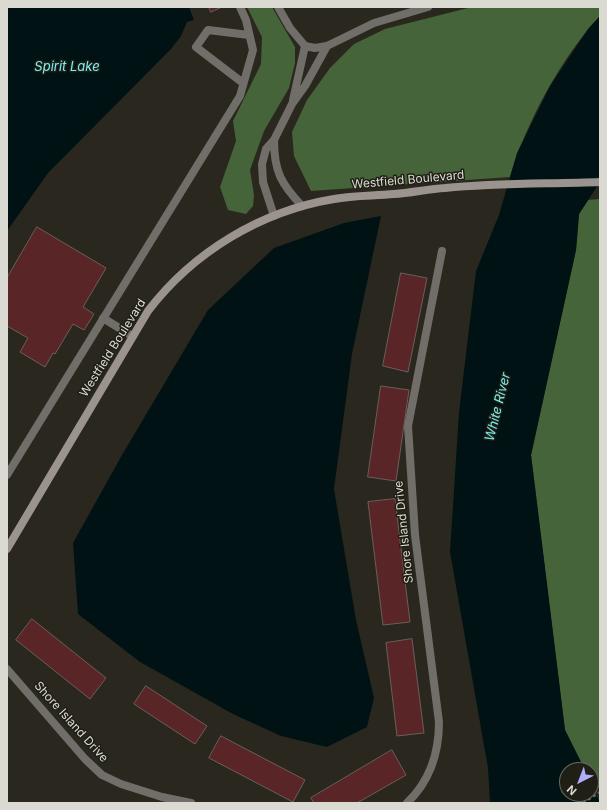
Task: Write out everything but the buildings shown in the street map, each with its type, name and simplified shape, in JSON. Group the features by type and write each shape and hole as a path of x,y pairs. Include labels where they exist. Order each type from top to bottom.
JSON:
{"street":[{"path":"7,476 240,96 253,50 246,20 240,7"},
{"path":"278,7 290,28 305,46 315,48 327,46 374,23 428,7"},
{"path":"243,83 196,47 208,30 249,35"},
{"path":"292,104 305,46"},
{"path":"274,216 263,182 262,164 266,149 274,140 292,104 305,86 327,46"},
{"path":"274,140 274,160 279,174 290,193 302,206"},
{"name":"Westfield Boulevard","path":"7,550 132,336 157,300 193,264 232,236 274,216 302,206 352,196 393,195 446,188 600,182"},
{"name":"Shore Island Drive","path":"407,803 429,773 436,755 439,736 439,722 415,535 408,426 442,251"},
{"path":"103,318 132,336"},
{"name":"Shore Island Drive","path":"7,669 85,759 102,775 121,784 162,797 191,803"}],"path":[{"path":"582,803 600,792"}],"green space":[{"path":"247,7 272,7 295,47 295,63 289,88 264,131 250,170 254,195 253,206 246,214 228,210 220,187 236,141 233,121 261,64 262,37"},
{"path":"472,7 600,7 600,16 572,51 546,92 525,136 510,177 311,191 294,156 292,132 307,100 330,68 354,44 385,29"},
{"path":"600,199 599,788 599,762 581,762 565,730 531,455 576,250 579,214 588,200"}],"water":[{"name":"Spirit Lake","path":"7,7 189,7 194,20 187,22 181,36 171,49 48,173 7,231"},
{"name":"White River","path":"600,16 600,182 579,214 576,250 531,455 565,730 581,762 559,762 559,802 599,802 599,801 600,803 490,803 488,768 450,552 459,412 476,271 499,215 517,153 550,86 588,29"},
{"path":"381,216 352,354 334,489 356,620 374,698 367,727 327,747 281,736 233,714 140,662 78,614 73,543 122,455 208,310 274,248 344,223"}]}
